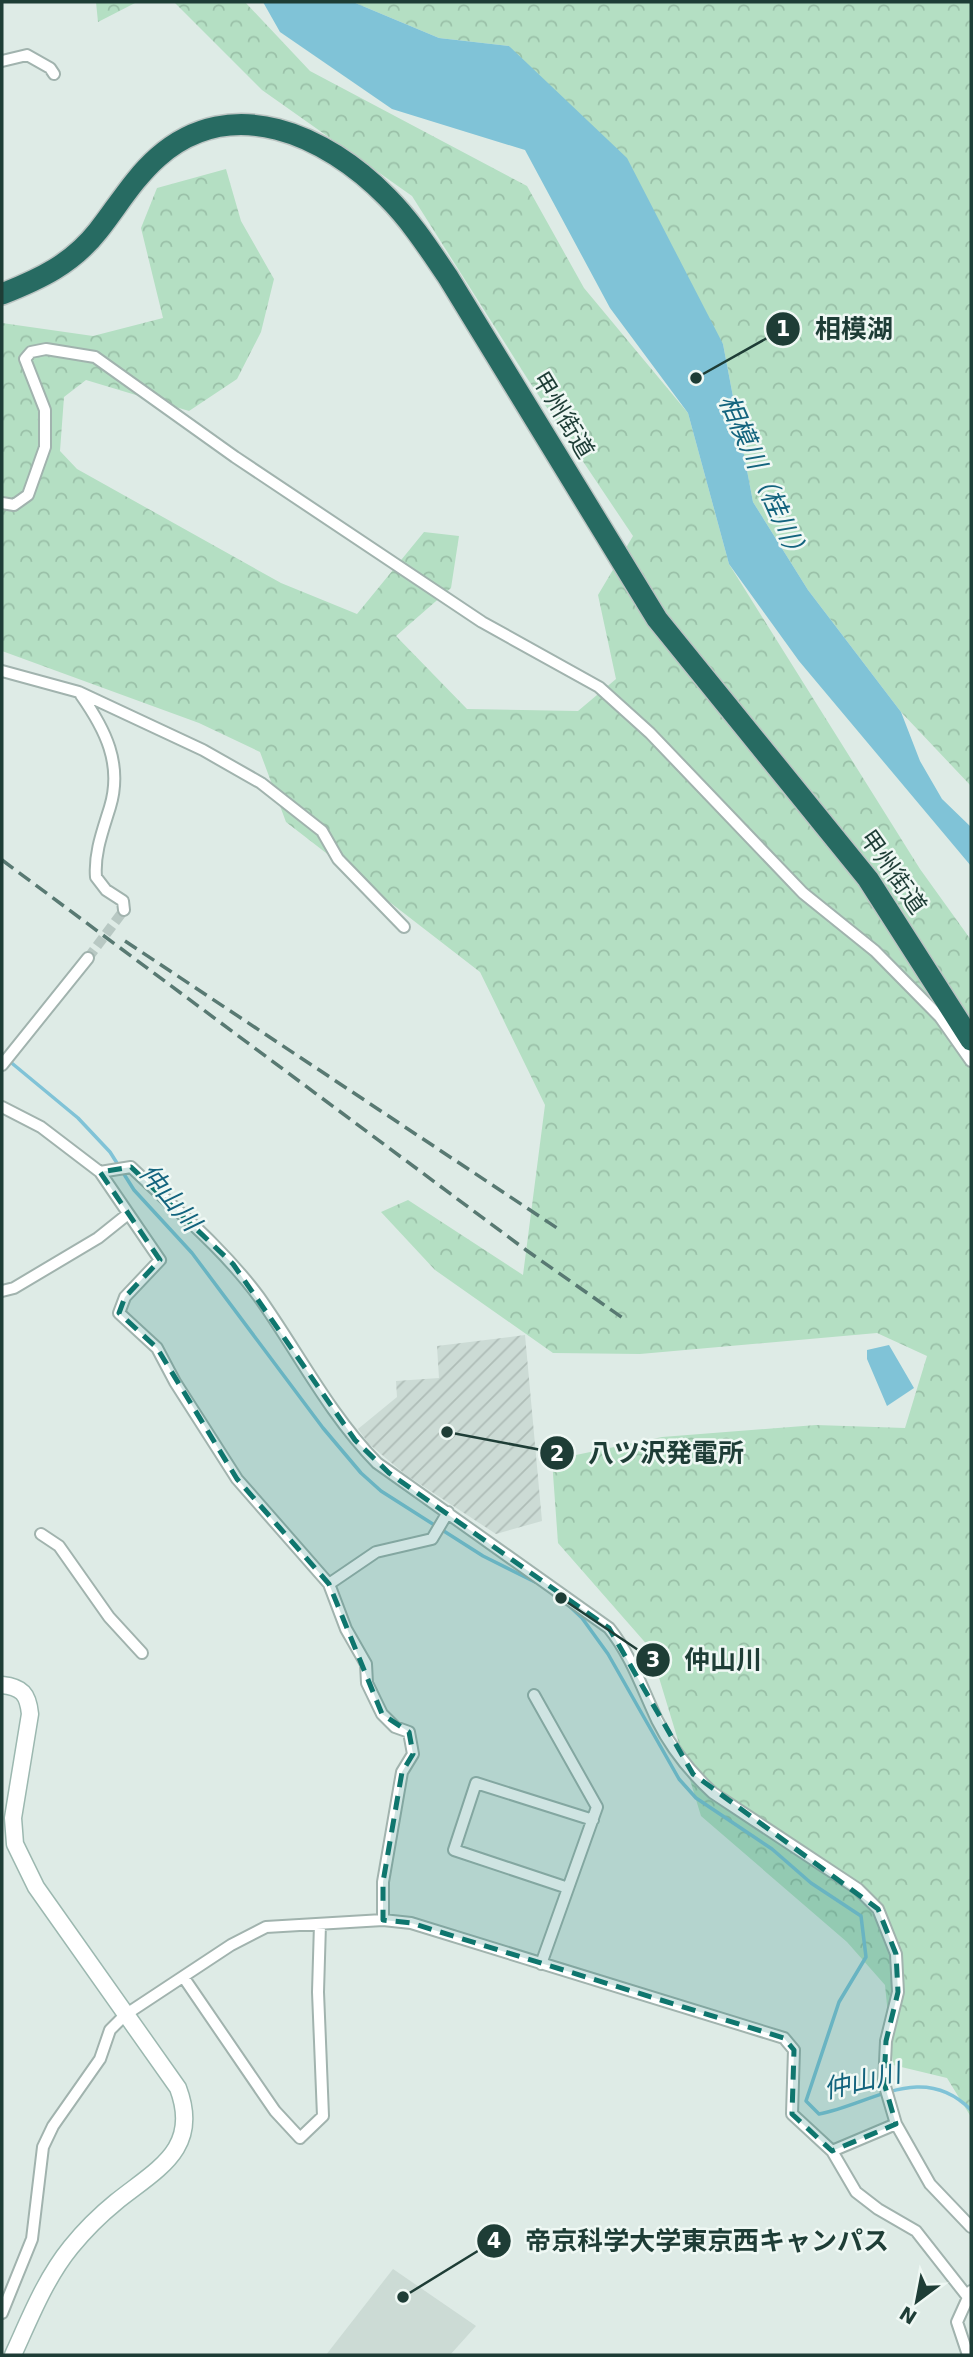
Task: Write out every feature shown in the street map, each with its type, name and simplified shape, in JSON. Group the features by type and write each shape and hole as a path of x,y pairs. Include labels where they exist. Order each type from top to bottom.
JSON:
{"highway":[{"name":"甲州街道","path":"2,294 39,279 68,262 97,233 147,167 169,148 204,129 242,123 296,135 328,151 362,174 415,228 448,277 657,619 680,651 854,861 971,1040"}],"street":[{"path":"2,61 27,55 50,68 54,74"},
{"path":"2,503 14,505 28,495 45,447 46,410 25,359 32,352 46,349 94,357 235,457 482,622 599,687 650,733 803,893 884,960 940,1017 971,1061"},
{"path":"2,671 79,692 203,750 261,783 322,831 338,859 404,927"},
{"path":"79,692 107,736 114,776 114,792 99,842 96,877 106,890 123,901 124,910"},
{"path":"4,1062 88,958"},
{"path":"2,1107 41,1127 100,1172 160,1260 125,1297 119,1313 161,1354 175,1382 237,1479 329,1584 346,1629 366,1664 367,1683 382,1714 395,1727 409,1732 413,1754 402,1772 383,1882 383,1920"},
{"path":"100,1172 131,1167 233,1264 259,1297 355,1440 389,1473 609,1628 631,1661 675,1751 713,1793 858,1889 878,1909 896,1954 898,1992 886,2041 884,2082 896,2124 930,2184 971,2227"},
{"path":"2,1291 14,1289 98,1238 128,1214"},
{"path":"329,1584 376,1552 432,1539 448,1512"},
{"path":"41,1534 59,1546 109,1617 142,1653"},
{"path":"2,1685 18,1688 26,1693 30,1714 8,1843 178,2088 185,2113 184,2129 169,2161 115,2202 69,2249 37,2302 13,2355"},
{"path":"534,1695 597,1808 541,1964"},
{"path":"568,1888 454,1850 476,1783 593,1819"},
{"path":"2,2313 32,2239 43,2147 52,2126 100,2059 110,2030 125,2015 232,1944 266,1927 383,1920 411,1923 784,2038 794,2050 792,2114 832,2151 856,2192 878,2209 916,2231 969,2293 957,2322 968,2355"},
{"path":"184,1978 275,2111 300,2138 323,2116 318,1992 320,1924"},
{"path":"832,2151 896,2124"}],"highlighted area":[{"path":"131,1167 233,1264 355,1440 389,1473 609,1628 693,1774 878,1909 896,1954 898,1992 886,2041 884,2083 896,2124 832,2151 792,2114 794,2050 784,2038 411,1923 383,1920 383,1882 402,1772 413,1754 409,1732 382,1714 329,1584 237,1479 157,1348 119,1313 125,1297 160,1260 100,1172"}],"shaded area":[{"path":"525,1335 542,1521 496,1534 406,1475 369,1444 358,1429 397,1397 396,1381 439,1378 437,1346"},
{"path":"393,2269 476,2326 450,2355 326,2355"}],"green space":[{"path":"96,2 137,2 98,22"},
{"path":"174,2 245,2 310,71 527,186 584,288 688,413 729,564 920,869 971,940 971,2117 947,2078 893,2065 885,1985 847,1942 701,1816 650,1648 558,1543 552,1460 662,1437 816,1425 905,1428 927,1356 877,1333 640,1354 553,1353 435,1270 381,1212 408,1200 523,1275 545,1105 480,972 286,822 260,752 199,723 2,651 2,323 93,336 163,318 141,228 157,188 226,169 241,221 274,279 261,332 237,379 189,411 86,380 64,397 60,451 77,469 281,583 357,614 424,532 459,536 451,588 396,636 467,709 578,711 616,679 598,595 633,536 527,378 412,196 262,90"},
{"path":"353,2 971,2 971,786 901,712 808,590 753,502 723,344 509,46 439,38"}],"water":[{"path":"263,2 353,2 439,38 509,46 627,158 723,344 753,502 808,590 901,712 920,761 942,799 971,827 971,866 799,661 729,564 688,413 610,308 525,150 392,109 280,32"},
{"path":"889,1345 914,1388 887,1406 867,1359 867,1350"}],"waterway":[{"name":"仲山川","path":"2,1055 78,1118 110,1152 134,1190 192,1253 323,1428 361,1473 381,1491 483,1556 535,1582"},
{"name":"仲山川","path":"565,1602 582,1618 608,1654 679,1779 696,1798 772,1849 811,1883 861,1916 866,1957 839,2002 806,2101 819,2114 877,2095 916,2087 934,2089 953,2096 971,2110"}],"tunnel":[{"path":"88,958 124,910"}],"railway":[{"path":"2,860 526,1250 627,1321"},
{"path":"125,941 557,1228"}],"place":[{"name":"相模湖","path":"696,378"},
{"name":"八ツ沢発電所","path":"447,1432"},
{"name":"仲山川","path":"561,1598"},
{"name":"帝京科学大学東京西キャンパス","path":"403,2297"}],"water label":[{"name":"相模川（桂川）","path":"764,479"}]}
